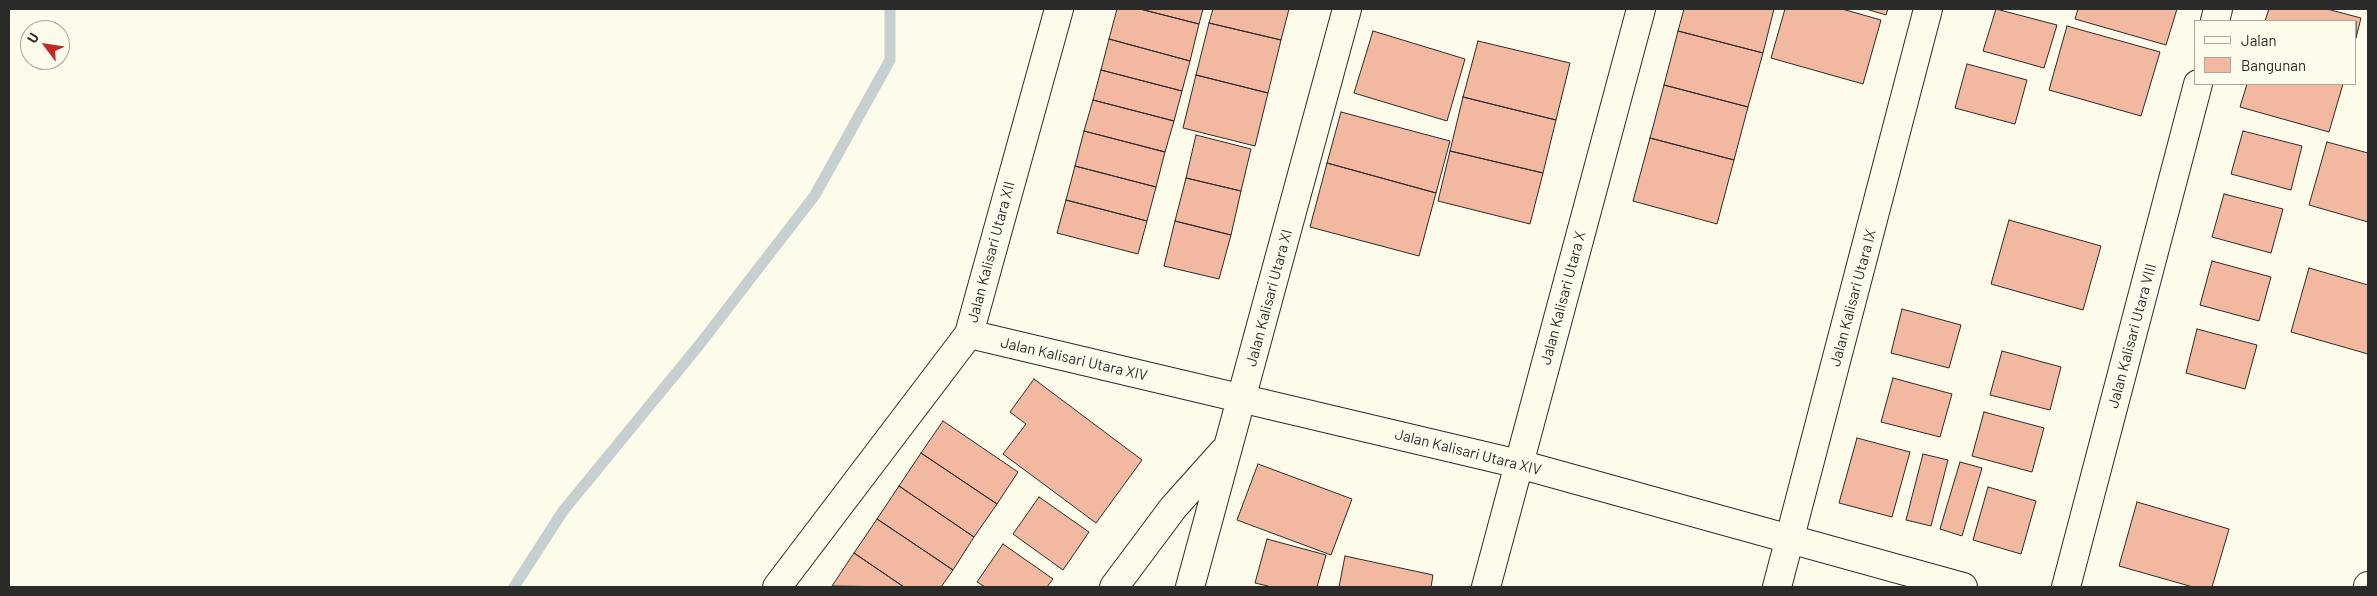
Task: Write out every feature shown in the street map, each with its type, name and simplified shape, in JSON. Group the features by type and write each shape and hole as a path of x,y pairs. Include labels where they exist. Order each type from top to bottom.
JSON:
{"street":[{"name":"Jalan Kalisari Utara XII","path":"777,587 969,334 1059,9"},
{"name":"Jalan Kalisari Utara XI","path":"1190,587 1347,9"},
{"name":"Jalan Kalisari Utara X","path":"1486,587 1641,9"},
{"name":"Jalan Kalisari Utara IX","path":"1777,587 1928,9"},
{"name":"Jalan Kalisari Utara VIII","path":"2066,587 2198,85"},
{"name":"Jalan Kalisari Utara XIV","path":"969,334 1519,464 1963,587"},
{"path":"1114,587 1173,508 1227,447"}],"building":[{"path":"1117,9 1140,9 1199,24 1190,61 1109,39"},
{"path":"1140,9 1203,9 1199,24"},
{"path":"1213,9 1289,9 1281,40 1209,23"},
{"path":"1684,9 1774,9 1763,53 1678,31"},
{"path":"1785,9 1842,9 1881,20 1863,84 1771,58"},
{"path":"1866,9 1888,9 1886,15"},
{"path":"1996,9 2057,25 2044,68 1983,51"},
{"path":"2078,9 2177,9 2166,45 2075,19"},
{"path":"2269,9 2327,9 2361,18 2357,34 2357,20 2265,20"},
{"path":"1209,23 1281,40 1268,93 1196,75"},
{"path":"2067,26 2160,52 2141,116 2049,90"},
{"path":"1373,31 1465,59 1447,121 1354,93"},
{"path":"1678,31 1763,53 1748,107 1664,85"},
{"path":"1109,39 1190,61 1182,91 1101,70"},
{"path":"1478,41 1570,63 1556,120 1463,97"},
{"path":"1967,64 2027,80 2015,124 1955,108"},
{"path":"1101,70 1182,91 1174,121 1093,100"},
{"path":"1196,75 1268,93 1255,146 1183,128"},
{"path":"1664,85 1748,107 1734,160 1650,138"},
{"path":"2247,85 2343,85 2329,132 2240,107"},
{"path":"1463,97 1556,120 1543,173 1450,151"},
{"path":"1093,100 1174,121 1165,152 1084,131"},
{"path":"1341,112 1450,141 1436,193 1327,163"},
{"path":"1084,131 1165,152 1156,187 1075,166"},
{"path":"2243,131 2302,146 2291,190 2231,174"},
{"path":"1196,135 1251,149 1241,191 1186,178"},
{"path":"1650,138 1734,160 1717,224 1633,201"},
{"path":"2327,142 2368,153 2368,222 2309,205"},
{"path":"1450,151 1543,173 1530,224 1438,201"},
{"path":"1327,163 1436,193 1419,256 1310,227"},
{"path":"1075,166 1156,187 1147,221 1066,200"},
{"path":"1186,178 1241,191 1231,235 1175,221"},
{"path":"2224,194 2283,209 2271,253 2212,237"},
{"path":"1066,200 1147,221 1138,254 1057,233"},
{"path":"2009,220 2101,246 2083,310 1991,284"},
{"path":"1175,221 1231,235 1219,279 1164,266"},
{"path":"2212,261 2271,277 2259,321 2200,305"},
{"path":"2309,268 2368,285 2368,354 2291,332"},
{"path":"1902,309 1961,325 1949,368 1891,353"},
{"path":"2197,329 2257,345 2245,389 2186,373"},
{"path":"2002,351 2061,367 2050,410 1990,395"},
{"path":"1893,378 1952,394 1940,437 1881,422"},
{"path":"1034,379 1142,460 1096,523 1003,454 1026,424 1010,412"},
{"path":"1984,412 2044,428 2032,472 1972,456"},
{"path":"943,421 1018,472 997,504 921,453"},
{"path":"1857,438 1910,452 1892,517 1839,503"},
{"path":"921,453 997,504 974,537 899,486"},
{"path":"1923,454 1948,460 1931,526 1906,520"},
{"path":"1960,462 1982,468 1962,536 1940,529"},
{"path":"1258,464 1352,499 1331,555 1237,520"},
{"path":"899,486 974,537 953,570 877,519"},
{"path":"1988,487 2036,501 2021,554 1973,540"},
{"path":"1039,497 1089,532 1063,570 1013,534"},
{"path":"2137,502 2229,529 2212,587 2193,587 2119,566"},
{"path":"877,519 953,570 941,587 904,587 854,553"},
{"path":"1267,539 1326,555 1317,587 1272,587 1255,583"},
{"path":"1003,544 1053,579 1047,587 985,587 977,582"},
{"path":"854,553 904,587 832,586"},
{"path":"1345,556 1433,575 1431,587 1339,587"}],"waterway":[{"path":"514,587 563,511 700,344 815,195 890,60 890,9"}]}
